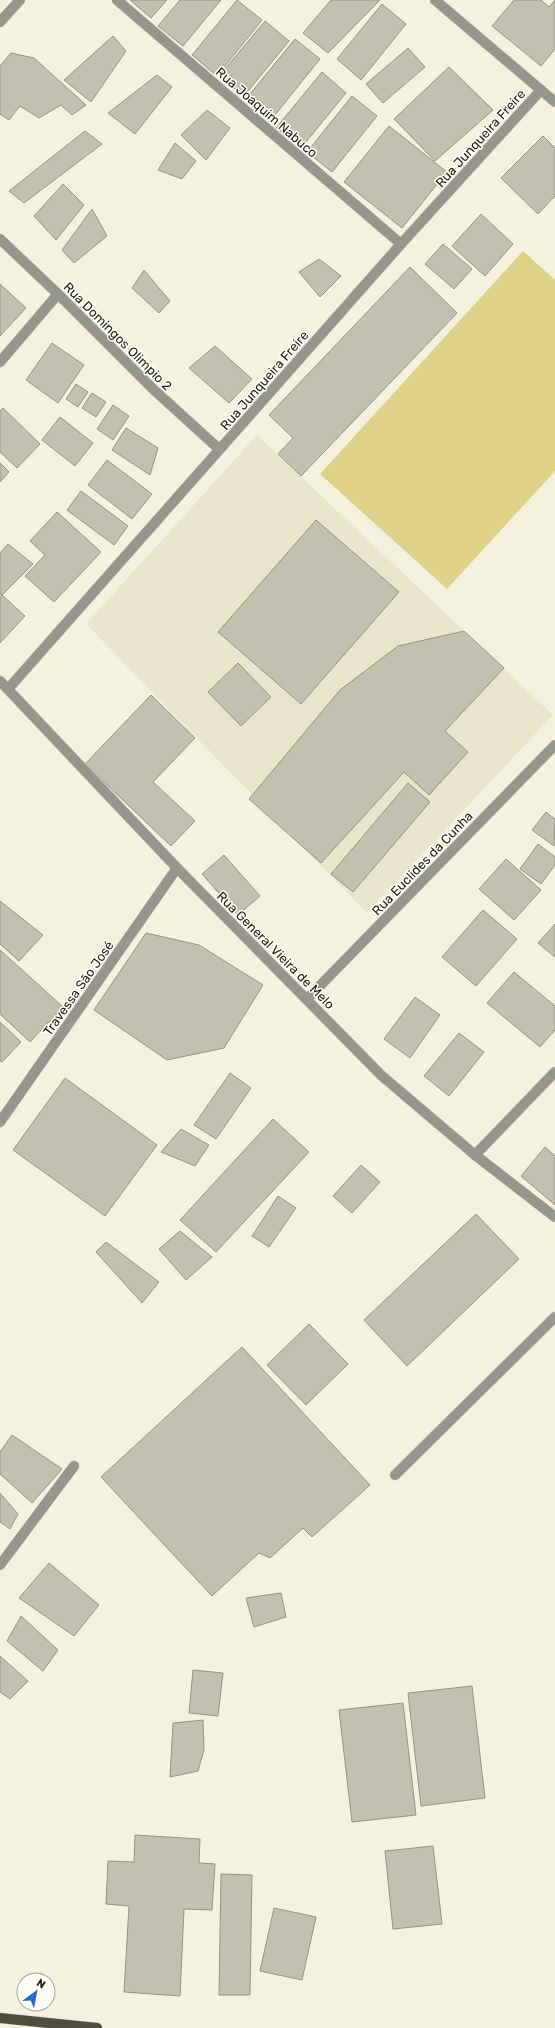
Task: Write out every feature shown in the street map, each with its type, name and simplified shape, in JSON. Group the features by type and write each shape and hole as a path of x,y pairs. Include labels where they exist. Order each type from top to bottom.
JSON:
{"main road":[{"path":"0,2018 97,2028"}],"street":[{"path":"0,22 20,0"},
{"name":"Rua Joaquim Nabuco","path":"116,0 401,244"},
{"path":"435,0 555,102"},
{"name":"Rua Junqueira Freire","path":"8,689 401,244 542,90"},
{"name":"Rua Domingos Olimpio 2","path":"0,240 58,294 153,390 219,449"},
{"path":"0,362 58,294"},
{"name":"Rua General Vieira de Melo","path":"0,680 177,868 382,1076 474,1155 555,1216"},
{"name":"Rua Euclides da Cunha","path":"307,999 555,745"},
{"name":"Travessa São José","path":"0,1122 177,868"},
{"path":"474,1155 555,1072"},
{"path":"395,1475 555,1317"},
{"path":"0,1565 74,1466"}],"shaded area":[{"path":"523,251 555,280 555,471 447,589 320,474"},
{"path":"257,435 553,715 367,913 86,624"}],"building":[{"path":"130,0 167,0 151,18"},
{"path":"180,0 221,0 183,46 158,26"},
{"path":"237,0 262,20 217,76 192,55"},
{"path":"331,0 380,0 328,53 303,33"},
{"path":"514,0 541,0 549,7 555,0 555,49 541,66 492,26"},
{"path":"382,4 406,24 361,80 337,59"},
{"path":"265,21 289,41 244,96 219,76"},
{"path":"113,36 126,51 91,102 64,80"},
{"path":"295,39 320,59 275,115 250,94"},
{"path":"408,48 425,67 383,103 366,84"},
{"path":"11,53 34,58 86,105 72,115 61,105 39,118 20,106 9,120 0,114 0,66"},
{"path":"449,67 493,110 435,161 394,119"},
{"path":"322,72 346,93 301,148 276,128"},
{"path":"157,75 172,87 135,134 108,113"},
{"path":"352,96 377,116 332,172 307,152"},
{"path":"207,110 230,128 206,160 181,135"},
{"path":"389,126 447,172 402,228 344,182"},
{"path":"85,131 102,144 24,203 9,191"},
{"path":"543,136 555,148 555,196 538,214 501,178"},
{"path":"175,143 196,161 182,179 158,170"},
{"path":"63,184 84,205 56,240 34,216"},
{"path":"92,209 107,236 74,263 62,250"},
{"path":"481,214 513,244 485,276 452,246"},
{"path":"443,244 472,269 454,289 425,264"},
{"path":"319,259 341,276 320,297 299,272"},
{"path":"410,267 457,313 301,476 278,454 293,438 269,415"},
{"path":"144,270 170,301 159,313 132,288"},
{"path":"0,284 26,308 0,336"},
{"path":"52,343 84,365 58,403 26,380"},
{"path":"215,346 252,379 229,403 189,368"},
{"path":"76,384 88,392 78,407 66,399"},
{"path":"92,393 106,402 96,417 82,408"},
{"path":"113,405 129,416 113,440 97,429"},
{"path":"3,408 40,444 17,468 0,452 0,411"},
{"path":"60,417 93,443 75,466 42,440"},
{"path":"126,428 158,448 150,475 112,450"},
{"path":"107,460 152,494 132,519 88,485"},
{"path":"0,463 9,472 0,482"},
{"path":"81,491 128,526 114,545 67,510"},
{"path":"57,512 101,552 54,602 25,576 45,555 30,541"},
{"path":"316,520 399,592 301,704 218,632"},
{"path":"8,544 33,564 2,595 0,594 0,553"},
{"path":"2,595 25,616 0,643 0,597"},
{"path":"464,631 504,668 445,731 468,752 429,795 404,772 321,863 249,799 340,690 398,646"},
{"path":"238,663 271,697 241,726 208,692"},
{"path":"151,695 195,738 153,782 195,821 171,846 85,764"},
{"path":"408,783 430,802 353,892 331,874"},
{"path":"546,812 555,819 554,846 532,830"},
{"path":"538,844 555,857 555,865 541,884 520,869"},
{"path":"224,855 260,896 238,915 202,874"},
{"path":"506,859 541,890 514,920 479,889"},
{"path":"0,901 43,935 19,961 0,944"},
{"path":"483,910 517,939 476,986 442,957"},
{"path":"555,924 555,957 538,943"},
{"path":"146,933 199,945 263,985 224,1048 167,1060 94,1010"},
{"path":"0,950 63,1007 30,1042 0,1014"},
{"path":"514,972 555,1006 555,1030 540,1047 487,1003"},
{"path":"415,997 440,1015 410,1058 384,1039"},
{"path":"0,1022 21,1042 2,1062 0,1061"},
{"path":"459,1033 484,1052 449,1096 424,1076"},
{"path":"230,1073 251,1088 216,1139 194,1125"},
{"path":"65,1078 157,1145 105,1216 13,1150"},
{"path":"273,1119 309,1152 216,1252 180,1220"},
{"path":"181,1129 209,1145 195,1166 161,1152"},
{"path":"545,1147 555,1156 555,1205 521,1176"},
{"path":"361,1165 380,1182 352,1213 333,1196"},
{"path":"278,1196 296,1208 269,1247 252,1236"},
{"path":"476,1214 519,1259 407,1366 364,1320"},
{"path":"180,1231 212,1257 186,1280 159,1249"},
{"path":"106,1242 159,1282 142,1303 96,1252"},
{"path":"309,1324 348,1364 306,1405 267,1365"},
{"path":"242,1347 370,1485 312,1537 303,1528 270,1558 259,1553 212,1596 101,1477"},
{"path":"12,1435 62,1469 32,1503 0,1474 0,1452"},
{"path":"0,1493 18,1514 10,1529 0,1522"},
{"path":"49,1563 99,1605 74,1636 19,1598"},
{"path":"281,1593 286,1617 254,1627 246,1598"},
{"path":"21,1616 58,1650 43,1671 7,1641"},
{"path":"0,1656 28,1681 10,1699 0,1692"},
{"path":"193,1670 223,1673 218,1716 189,1713"},
{"path":"472,1686 485,1798 421,1806 408,1693"},
{"path":"403,1703 416,1815 352,1822 339,1710"},
{"path":"203,1720 204,1750 198,1771 170,1777 173,1723"},
{"path":"135,1835 200,1839 199,1863 215,1864 212,1910 184,1909 180,1996 124,1992 129,1906 106,1904 108,1861 134,1862"},
{"path":"433,1846 442,1924 393,1929 385,1851"},
{"path":"221,1874 252,1875 250,1995 219,1995"},
{"path":"274,1908 316,1917 302,1980 260,1971"}]}
